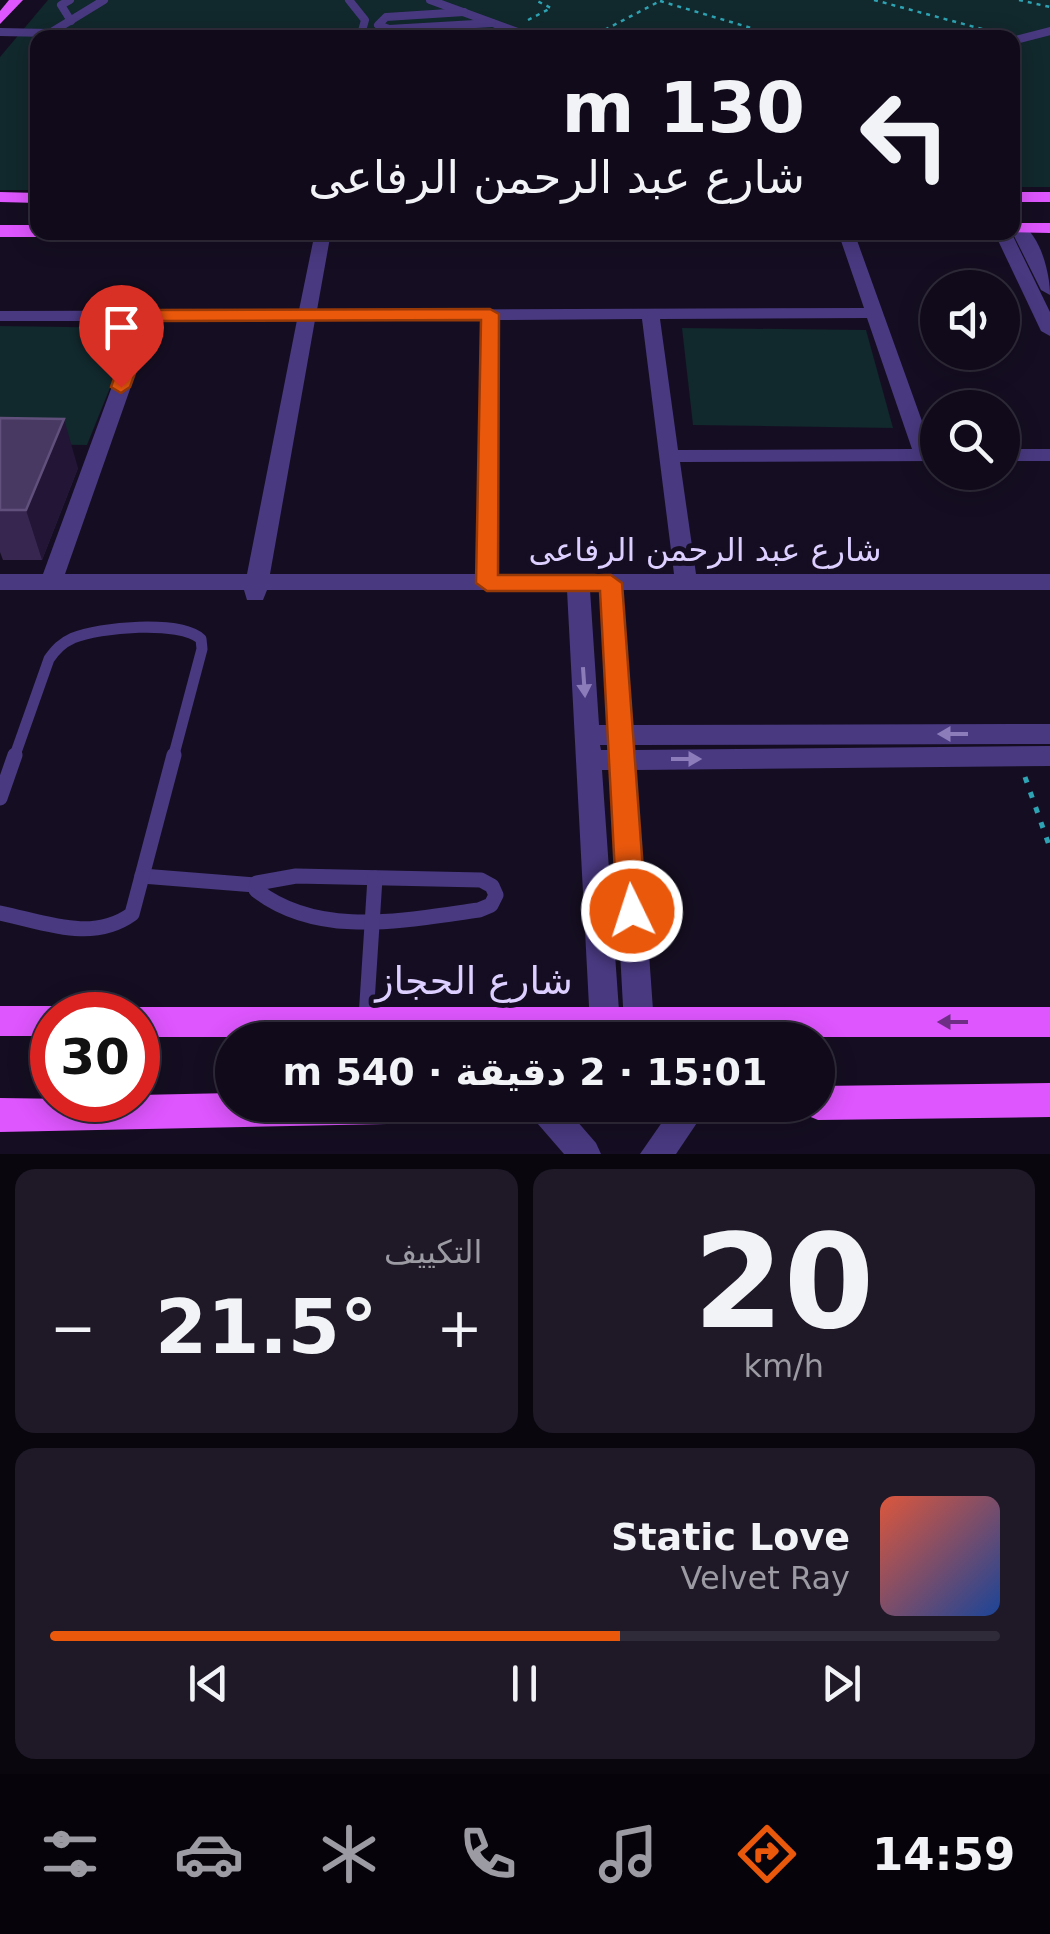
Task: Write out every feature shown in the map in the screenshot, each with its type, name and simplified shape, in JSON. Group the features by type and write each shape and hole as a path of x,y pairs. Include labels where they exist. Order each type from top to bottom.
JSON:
{"main road":[{"path":"0,197 30,198"},
{"path":"1020,197 1050,197"},
{"path":"1020,230 1050,228"},
{"path":"0,231 30,231"},
{"path":"0,1021 30,1021"},
{"name":"شارع الحجاز","path":"160,1022 215,1022"},
{"name":"شارع الحجاز","path":"835,1023 1050,1022"},
{"path":"835,1104 1050,1100"},
{"path":"0,1115 215,1111"}],"street":[{"path":"256,590 322,240"},
{"path":"849,240 920,428"},
{"path":"1015,240 1050,330"},
{"path":"1018,240 1050,290"},
{"path":"0,316 874,313"},
{"path":"487,583 490,314"},
{"path":"650,314 686,583"},
{"path":"51,582 86,458 146,315"},
{"path":"669,456 920,455"},
{"path":"1020,455 1050,455"},
{"name":"شارع عبد الرحمن الرفاعى","path":"0,582 256,590 1050,597"},
{"name":"شارع عبد الرحمن الرفاعى","path":"611,591 686,583 1050,582"},
{"name":"شارع عبد الرحمن الرفاعى","path":"0,597 487,583 578,592"},
{"path":"611,591 639,1022"},
{"path":"578,592 604,1022"},
{"path":"621,747 1050,734"},
{"path":"588,747 1050,756"},
{"path":"557,1122 584,1154"},
{"path":"656,1154 680,1122"}],"lane":[{"path":"70,0 61,5 72,21"},
{"path":"53,30 104,0"},
{"path":"348,0 366,20 363,30"},
{"path":"430,0 510,29"},
{"path":"464,12 386,17 378,24 389,29 492,22"},
{"path":"1020,39 1050,31"},
{"path":"0,32 30,33"},
{"path":"0,798 49,659 59,644 89,633 192,631 201,638 202,649 132,914 110,928 92,930 0,912"},
{"path":"142,876 255,886 265,880 296,876 481,880 492,886 496,896 491,906 479,910 372,921 305,917 265,899 255,886"},
{"path":"365,1022 374,878"}],"path":[{"path":"510,29 550,10 535,0"},
{"path":"544,4 554,0"},
{"path":"604,30 661,0 759,30"},
{"path":"874,0 987,30"},
{"path":"1019,0 1050,8"},
{"path":"1017,757 1050,848"}],"green space":[{"path":"48,0 1050,0 1050,187 1020,187 1020,30 30,30 30,190 0,190 0,57"},
{"path":"0,326 134,328 87,445 0,444"},
{"path":"682,328 866,330 893,428 693,425"}],"building":[{"path":"0,418 64,419 26,510 0,510"}],"route":[{"path":"121,387 146,315 490,314 487,583 611,583 632,911"}]}
